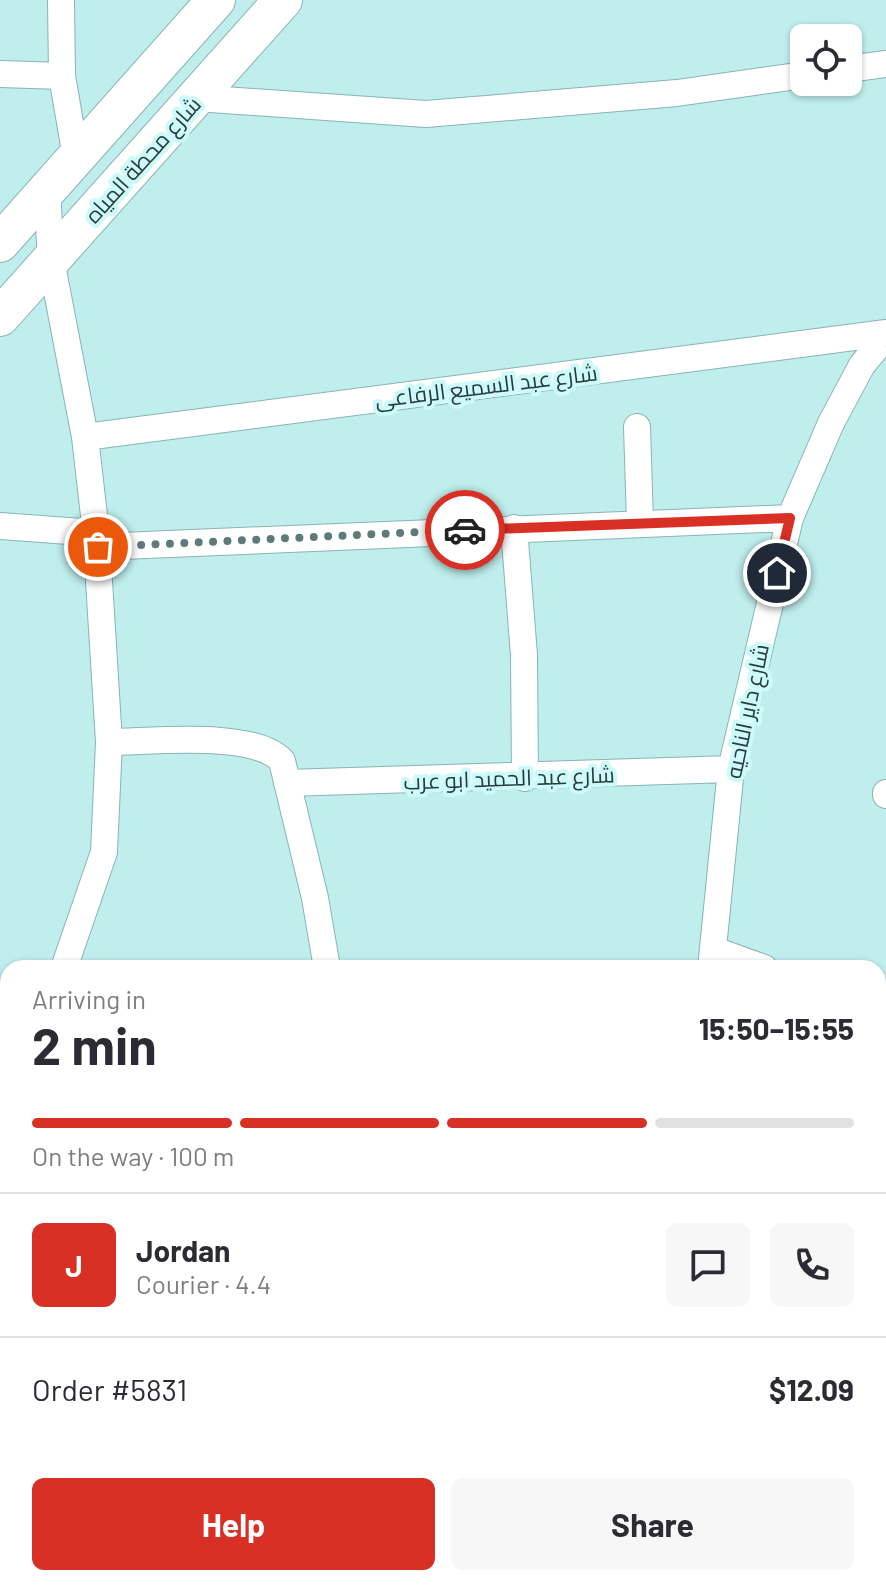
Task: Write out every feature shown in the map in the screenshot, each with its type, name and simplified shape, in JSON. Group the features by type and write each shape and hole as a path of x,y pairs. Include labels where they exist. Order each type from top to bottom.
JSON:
{"street":[{"path":"61,0 62,76 76,157"},
{"path":"0,243 216,0"},
{"name":"شارع محطة المياه","path":"0,317 283,0"},
{"path":"862,67 886,64"},
{"path":"0,74 62,76"},
{"path":"143,83 186,109 426,114 677,93 790,77"},
{"path":"47,190 51,260 85,437 97,540 109,742 104,852 67,960"},
{"name":"شارع عبد السميع الرفاعى","path":"85,437 886,335"},
{"name":"شارع داير الناحيه","path":"713,959 731,769 790,518 831,423 862,365 886,335"},
{"path":"637,427 640,522"},
{"path":"0,526 97,540 790,518"},
{"path":"514,528 524,655 525,778"},
{"path":"109,742 248,743 275,753 282,761 315,898 326,960"},
{"name":"شارع عبد الحميد ابو عرب","path":"287,783 525,778 731,769"}],"way so far":[{"path":"98,547 465,530"}],"route":[{"path":"465,530 790,518 777,573"}]}
